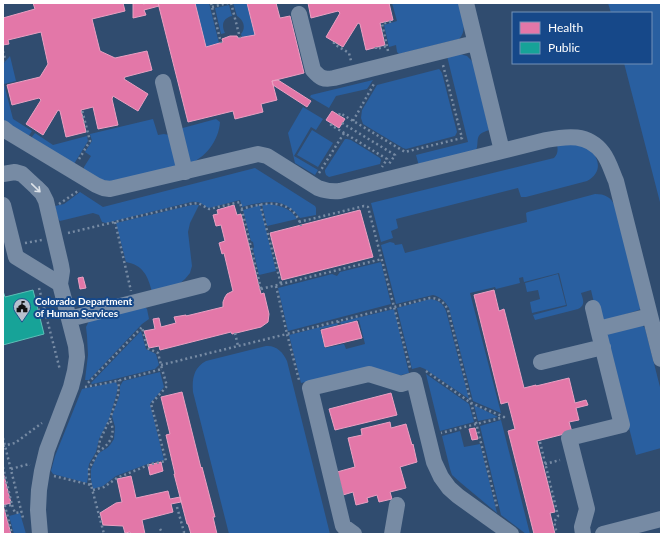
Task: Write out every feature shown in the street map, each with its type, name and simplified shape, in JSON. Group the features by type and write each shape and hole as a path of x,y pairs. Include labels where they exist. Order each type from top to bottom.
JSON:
{"lane":[{"path":"466,3 502,151"},
{"path":"299,14 313,70 322,78 327,79 354,74 475,43"},
{"path":"162,82 185,172"},
{"path":"3,128 91,182 103,188 110,189 253,155 262,155 267,156 318,188 332,192 546,140 566,137 582,138 596,146 603,154 616,181 661,359"},
{"path":"3,174 15,172 22,174 42,193 47,207 61,265 62,271 60,284 76,346 77,358 71,387 47,450 42,471 38,510 40,534"},
{"path":"3,205 16,257 60,284"},
{"path":"69,319 203,285"},
{"path":"583,534 582,527 587,509 569,438 622,425 592,308"},
{"path":"598,328 650,316"},
{"path":"541,362 603,347"},
{"path":"354,534 343,526 310,388 369,374 401,384 414,380 434,462 441,478 458,496 511,534"},
{"path":"392,534 397,505"},
{"path":"603,534 661,519"}],"path":[{"path":"211,3 221,43"},
{"path":"212,7 230,3 240,38"},
{"path":"392,64 382,24 393,21"},
{"path":"334,42 334,44 349,53 354,74"},
{"path":"376,47 376,49 387,46"},
{"path":"3,51 5,59 3,61"},
{"path":"339,115 340,113 405,152 462,138 444,65 436,67"},
{"path":"352,121 376,82"},
{"path":"72,171 90,141 82,110"},
{"path":"342,123 395,155 388,167"},
{"path":"332,124 387,159 381,168"},
{"path":"319,175 344,133"},
{"path":"47,207 60,204 91,182"},
{"path":"97,226 194,203 198,203 209,209 240,202 261,289 382,259"},
{"path":"241,209 260,204 272,203 283,206 294,212 299,219 300,226"},
{"path":"260,204 281,284"},
{"path":"299,222 366,206 368,207 411,371"},
{"path":"114,222 132,291"},
{"path":"33,284 39,288 61,372"},
{"path":"276,286 287,334"},
{"path":"161,365 430,298 441,300 448,310 498,509"},
{"path":"38,310 45,308"},
{"path":"338,321 339,326"},
{"path":"93,490 104,487 118,478 151,464 166,461 151,404 167,386 158,353 147,348 142,327 85,387 162,369"},
{"path":"235,333 238,346"},
{"path":"425,377 423,370 471,403 504,417 439,433"},
{"path":"98,452 100,440 110,419 118,396 119,380"},
{"path":"4,446 14,443 20,439 42,423 45,417"},
{"path":"104,534 89,477 89,469 98,452 108,444 113,436 113,428 110,419"},
{"path":"3,438 24,519"},
{"path":"540,442 558,516 554,522 557,534"},
{"path":"3,467 15,513 22,512"},
{"path":"51,475 91,485"},
{"path":"12,505 5,506 12,534"},
{"path":"177,507 184,532 183,534"},
{"path":"160,529 163,534"}],"shaded area":[{"path":"195,3 209,3 219,43 206,47"},
{"path":"233,3 247,3 255,35 242,38 241,34 243,32 244,24 237,16"},
{"path":"392,3 459,3 464,22 462,35 459,39 399,54 397,52 396,45 389,47 384,25 397,21"},
{"path":"608,3 661,3 661,206 624,64 652,64 652,12 611,12"},
{"path":"229,5 232,16 225,20 223,27 225,33 221,34 215,8"},
{"path":"460,54 467,56 473,62 489,130 479,136 476,151 419,166 416,155 468,142 447,56"},
{"path":"10,56 16,81 4,84 13,119 32,131 28,137 5,122 3,119 3,64"},
{"path":"439,69 442,73 457,132 455,136 406,149 363,124 361,118 362,110 377,85"},
{"path":"373,80 367,89 336,96 329,108 310,97 311,95"},
{"path":"303,107 323,119 316,130 311,127 294,156 318,170 315,175 295,163 288,133"},
{"path":"153,119 158,135 169,135 176,165 174,167 114,182 102,180 84,170 84,167 91,156 85,152 92,141 90,134"},
{"path":"216,119 220,122 214,142 200,158 188,164 179,129"},
{"path":"312,130 333,143 318,167 297,155"},
{"path":"35,133 53,145 87,136 88,141 74,164 31,138"},
{"path":"345,139 351,140 380,158 380,164 329,177 326,175 325,170"},
{"path":"557,144 580,144 588,149 594,154 598,162 595,175 587,181 526,197 521,197 518,188 396,219 398,228 391,231 393,238 381,242 371,203 554,158 558,148"},
{"path":"255,168 315,206 316,215 300,218 287,206 274,202 259,203 242,207 240,200 209,208 199,203 191,202 106,223 102,222 99,215 93,213 60,221 58,219 55,206 64,204 80,192 103,207"},
{"path":"595,194 602,195 612,200 615,206 641,308 639,310 604,321 597,316 591,290 581,293 583,304 578,309 535,320 533,315 567,306 559,273 524,282 523,277 519,278 520,283 470,293 501,413 473,401 449,308 446,303 433,295 396,304 381,245 390,242 394,243 395,245 402,244 405,253 527,222 526,213 528,212"},
{"path":"269,204 285,208 292,212 297,219 267,226 262,205"},
{"path":"192,205 199,205 190,223 188,232 192,266 190,273 178,285 152,292 149,281 144,272 132,263 126,262 116,223"},
{"path":"260,205 276,271 259,275 253,249 253,242 251,241 243,210"},
{"path":"381,262 391,304 288,331 278,288 332,274 337,276 340,272"},
{"path":"558,274 566,305 532,313 530,302 540,299 538,290 527,292 525,283"},
{"path":"430,299 440,302 446,311 469,399 425,369 420,367 412,369 397,308"},
{"path":"142,305 147,309 149,319 142,324 89,380 85,380 88,355 86,327 90,319"},
{"path":"394,309 409,373 398,376 368,367 301,383 289,335 337,323 338,325 320,329 325,348 344,344 346,349 365,344 359,320 341,324 340,322"},
{"path":"642,325 645,328 661,391 661,448 636,455 606,338 608,334"},
{"path":"141,331 146,349 156,354 159,365 155,369 92,384 91,383"},
{"path":"266,346 279,350 287,361 330,534 229,534 193,392 193,379 198,367 206,361"},
{"path":"160,372 164,387 150,404 164,460 150,463 116,476 103,486 93,489 91,469 99,453 107,448 114,439 115,427 112,416 120,394 120,386 123,381"},
{"path":"426,374 469,404 474,422 440,431"},
{"path":"116,382 118,387 116,396 109,419 99,439 96,452 89,464 87,483 53,474 51,471 55,456 82,389"},
{"path":"474,405 498,417 478,421"},
{"path":"501,420 530,534 526,534 501,515 480,426"},
{"path":"460,431 464,447 480,444 497,513 452,475 442,436"},
{"path":"20,513 26,534 14,534 9,516"}],"building: Health":[{"path":"33,3 123,3 125,11 92,19 100,51 115,58 147,51 152,70 125,77 124,79 148,94 138,111 113,96 112,99 118,125 98,129 93,107 81,110 86,132 66,137 60,111 58,110 43,135 26,124 41,100 39,98 12,105 7,85 40,77 48,64 41,32 8,40 9,44 3,45 3,18 35,9"},
{"path":"133,3 158,3 159,6 144,10 146,15 133,18"},
{"path":"158,3 195,3 206,47 223,42 222,39 230,36 237,36 238,38 255,35 247,3 276,3 280,18 290,16 304,73 272,81 277,100 261,104 263,112 235,119 233,111 188,122"},
{"path":"308,3 389,3 393,20 380,23 385,45 366,50 360,24 358,23 343,47 326,37 340,13 338,11 311,18"},
{"path":"278,80 311,101 307,107 273,85 272,81"},
{"path":"332,111 345,119 339,128 326,120"},
{"path":"234,205 237,215 241,214 261,294 264,293 269,314 268,322 261,327 232,334 231,332 160,350 159,346 149,348 144,331 155,329 153,319 159,318 161,327 176,323 174,317 186,316 223,307 225,297 233,291 224,253 222,254 219,243 225,241 221,225 216,226 213,215 218,214 217,210"},
{"path":"360,210 373,257 282,280 270,233"},
{"path":"83,277 86,288 80,289 78,278"},
{"path":"494,290 499,311 504,309 524,388 569,378 575,403 586,400 588,405 576,408 579,420 569,422 572,432 537,441 555,512 550,513 555,534 534,534 508,431 515,429 508,402 501,404 474,295"},
{"path":"357,321 362,338 325,347 321,330"},
{"path":"182,392 215,517 213,517 217,534 191,534 174,474 166,435 170,434 161,397"},
{"path":"391,393 397,415 335,430 329,409"},
{"path":"390,422 391,428 406,424 417,462 400,467 406,488 390,492 392,499 379,502 377,495 367,498 368,502 356,505 353,492 343,495 337,472 355,467 348,438 362,435 361,429"},
{"path":"475,428 478,439 472,440 469,429"},
{"path":"161,462 163,471 150,475 148,465"},
{"path":"3,472 11,503 3,505"},
{"path":"131,476 136,498 168,491 170,499 180,497 181,502 171,504 173,512 142,520 145,534 131,534 130,532 125,533 123,526 103,525 100,513 116,503 122,502 117,479"},
{"path":"3,505 11,534 3,534"}],"building: Public":[{"name":"Colorado Department of Human Services","path":"33,290 44,334 3,345 3,291 5,297"}],"place":[{"name":"Colorado Department of Human Services","path":"22,322"}]}
